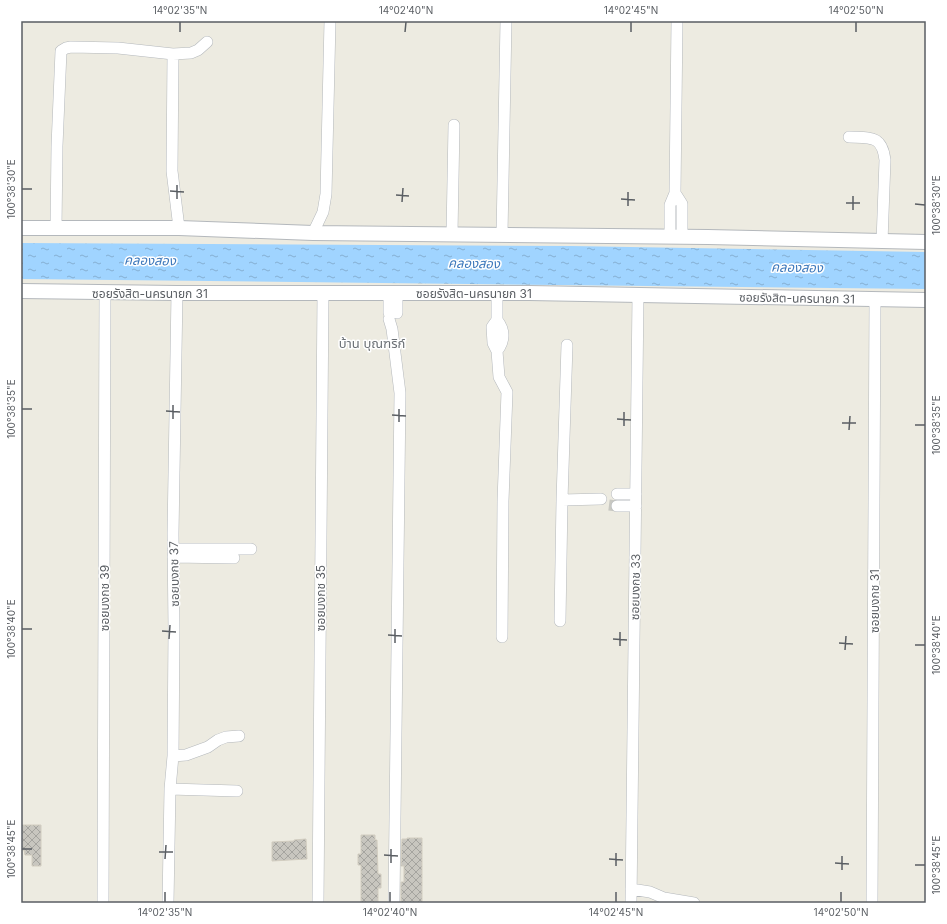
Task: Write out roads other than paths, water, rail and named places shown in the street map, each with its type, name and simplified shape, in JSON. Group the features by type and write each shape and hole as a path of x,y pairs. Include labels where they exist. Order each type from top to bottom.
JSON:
{"street":[{"path":"313,233 323,212 326,194 330,21"},
{"path":"502,235 506,21"},
{"path":"676,237 682,204 674,193 677,21"},
{"path":"56,229 57,146 61,51 66,48 118,48 173,54 191,53 198,50 207,42"},
{"path":"173,54 172,171 179,228"},
{"path":"452,234 454,125"},
{"path":"849,137 876,140 881,144 884,151 882,242"},
{"path":"21,228 179,228 313,233 676,237 926,242"},
{"name":"ซอยรังสิต-นครนายก 31","path":"21,291 177,293 498,293 926,300"},
{"name":"ซอยบงกช 39","path":"103,903 105,292"},
{"name":"ซอยบงกช 37","path":"168,903 174,630 173,553 177,293"},
{"name":"ซอยบงกช 35","path":"318,903 323,293"},
{"path":"393,293 393,319 400,393 394,903"},
{"path":"498,293 497,320 492,327 492,343 497,351 499,377 507,392 503,501 502,637"},
{"name":"ซอยบงกช 33","path":"630,903 638,295"},
{"name":"ซอยบงกช 31","path":"872,903 875,300"},
{"path":"560,621 567,345"},
{"path":"562,500 610,500 636,494"},
{"path":"610,500 636,506"},
{"path":"173,553 251,549"},
{"path":"173,553 234,558"},
{"path":"172,756 186,755 208,747 218,740 226,737 239,736"},
{"path":"170,789 236,792"},
{"path":"631,889 650,892 664,898 694,903"}],"water":[{"name":"คลองสอง","path":"21,243 571,246 926,252 926,289 21,279"}],"tunnel":[{"path":"609,505 617,506"}],"district":[{"name":"บ้าน บุณฑริก์","path":"372,343"}]}
